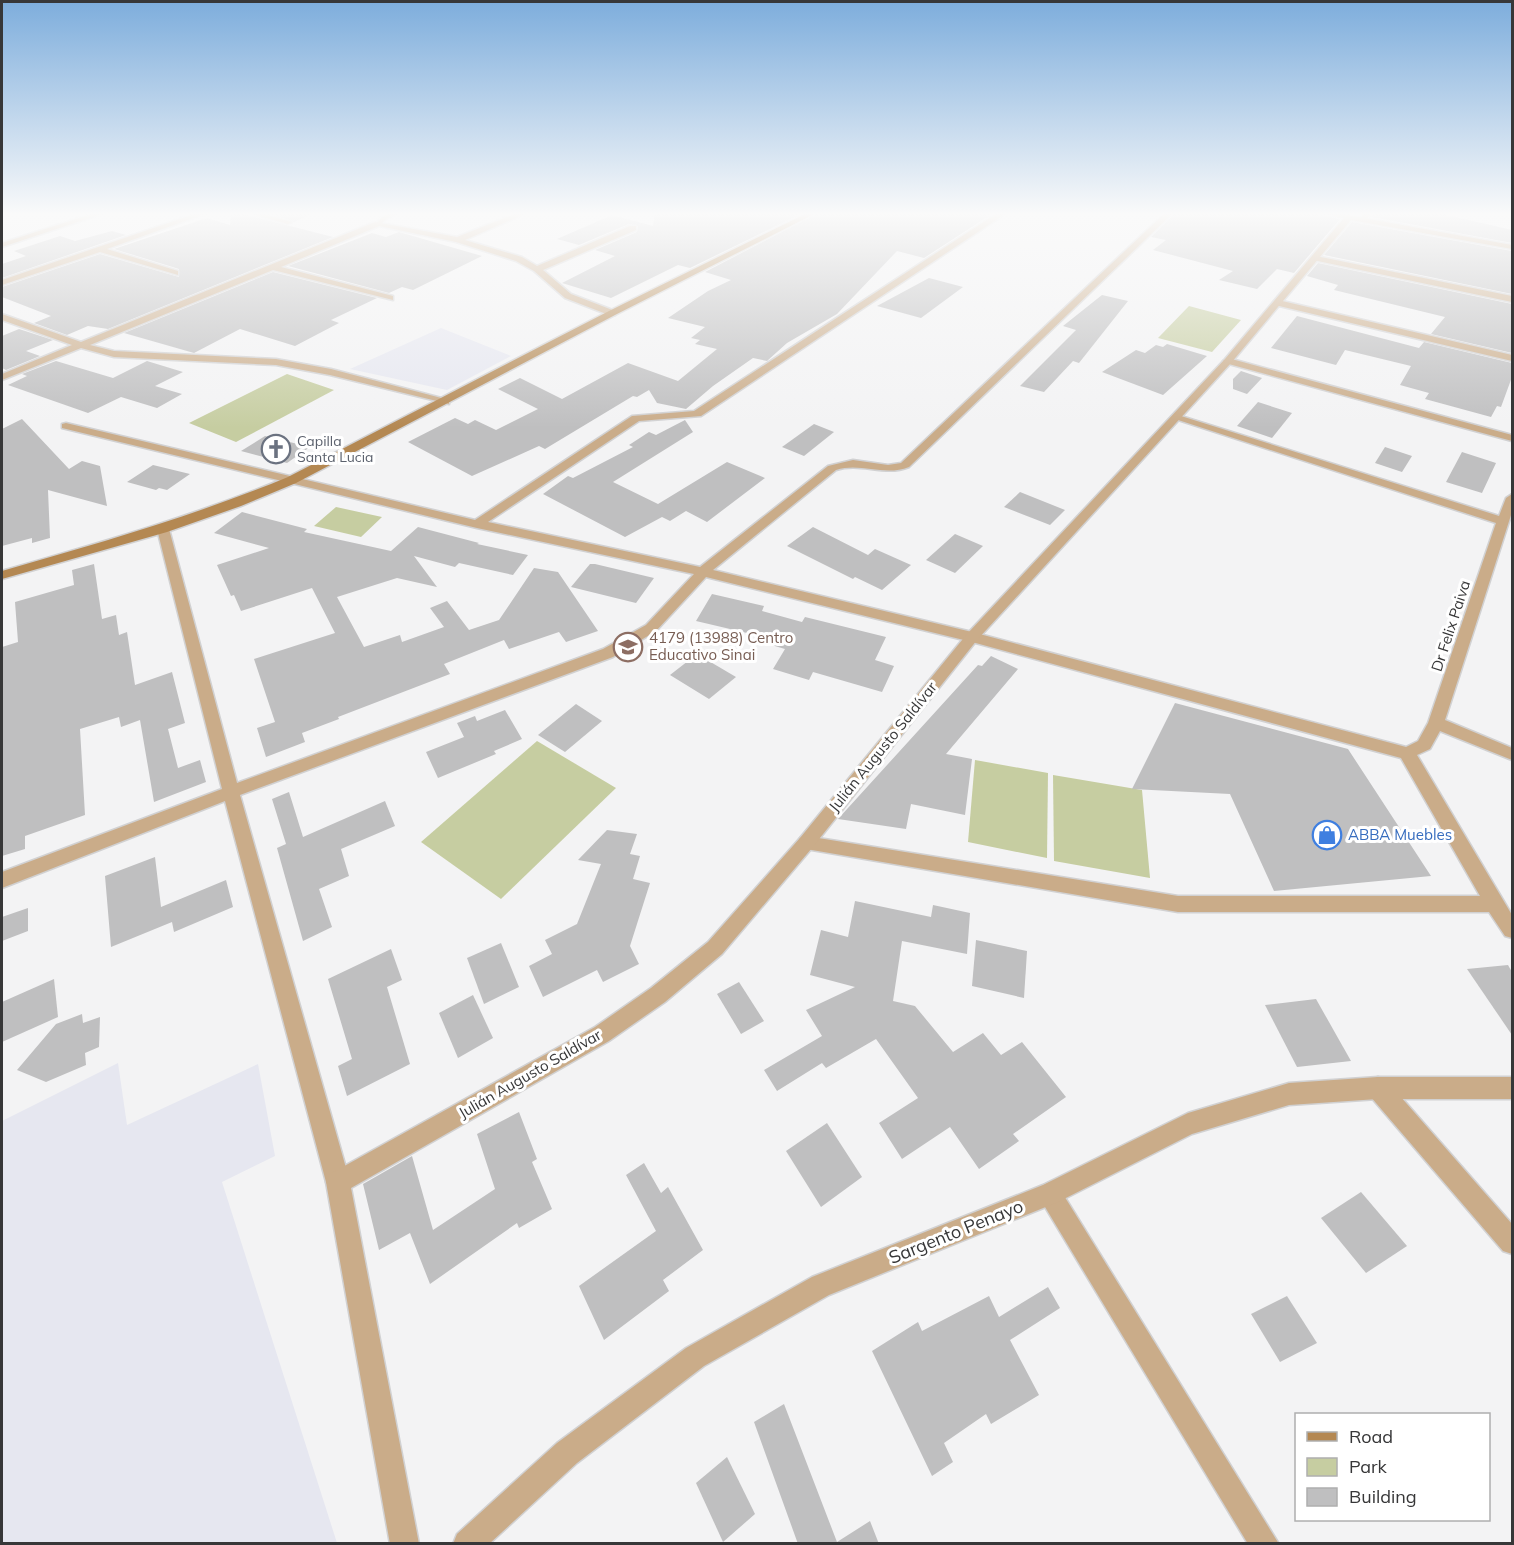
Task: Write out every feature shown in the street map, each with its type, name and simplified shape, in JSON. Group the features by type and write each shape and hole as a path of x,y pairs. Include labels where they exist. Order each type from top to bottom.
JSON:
{"main road":[{"path":"2,575 163,529 237,504 292,480 670,284"}],"street":[{"path":"2,377 231,284"},
{"path":"338,284 390,298"},
{"path":"554,284 568,296 612,313"},
{"path":"477,524 636,418 697,414 894,284"},
{"path":"2,880 231,792 608,653 651,628 703,572 832,468 854,461 892,470 905,465 1094,284"},
{"name":"Julián Augusto Saldívar","path":"338,1182 602,1034 658,995 715,948 806,843 972,637 1177,418 1294,284"},
{"path":"1441,284 1512,299"},
{"path":"1278,303 1512,358"},
{"path":"2,317 81,345 114,354 276,362 331,372 445,402"},
{"path":"1228,361 1512,438"},
{"path":"1177,418 1503,520"},
{"path":"66,426 477,524 703,572 972,637 1407,753 1494,904 1512,930"},
{"name":"Dr Felix Paiva","path":"1407,753 1424,745 1436,723 1512,498"},
{"path":"163,529 231,792 338,1182 405,1544"},
{"path":"1436,723 1512,754"},
{"path":"806,843 1178,904 1494,904"},
{"path":"1378,1088 1512,1242"},
{"name":"Sargento Penayo","path":"467,1544 567,1453 695,1356 821,1286 1050,1194 1188,1124 1289,1094 1378,1088 1512,1088"},
{"path":"1050,1194 1265,1544"}],"shaded area":[{"path":"441,328 511,356 447,390 350,369"},
{"path":"118,1063 127,1125 258,1064 275,1156 222,1182 337,1543 2,1543 2,1121"}],"green space":[{"path":"1189,306 1241,320 1212,352 1158,338"},
{"path":"287,374 334,390 236,442 189,423"},
{"path":"336,507 382,517 361,537 314,526"},
{"path":"537,741 616,788 501,899 421,842"},
{"path":"975,760 1048,773 1047,858 968,842"},
{"path":"1053,775 1142,790 1150,878 1054,861"}],"building":[{"path":"11,284 218,284 108,329 88,326 67,335 34,323 51,316 2,297 2,287"},
{"path":"243,284 321,284 377,298 331,320 339,323 295,346 240,329 194,353 124,333"},
{"path":"356,284 425,284 413,290 402,287 389,293"},
{"path":"566,284 639,284 611,298"},
{"path":"722,284 865,284 837,314 787,343 767,361 753,358 713,386 686,409 657,403 649,390 637,397 633,396 545,449 539,446 472,476 408,442 455,418 468,424 475,420 496,430 538,409 498,389 520,378 562,399 628,363 678,381 717,349 695,344 700,340 691,338 705,327 668,318"},
{"path":"918,284 952,284 963,287 921,318 877,306"},
{"path":"1236,284 1262,284 1257,289"},
{"path":"1335,284 1418,284 1512,304 1512,353 1431,334 1445,317 1334,290 1338,285"},
{"path":"1464,284 1512,284 1512,294"},
{"path":"1102,295 1128,301 1079,363 1073,361 1044,392 1020,386 1076,330 1063,326"},
{"path":"1297,316 1419,348 1424,342 1512,363 1512,377 1501,407 1497,406 1491,417 1425,399 1429,393 1400,385 1411,366 1345,350 1336,365 1271,348"},
{"path":"19,329 53,340 26,351 40,356 6,370 2,368 2,336"},
{"path":"1167,344 1207,356 1163,395 1102,372 1136,350 1145,353 1156,345 1163,347"},
{"path":"56,361 113,378 147,361 183,372 155,386 182,394 157,408 121,397 88,413 8,385 27,376 22,374"},
{"path":"1241,371 1262,378 1247,394 1233,389 1233,379"},
{"path":"1258,402 1292,413 1272,438 1237,426"},
{"path":"22,419 69,469 82,461 100,466 107,506 48,490 50,538 32,543 32,538 2,546 2,429"},
{"path":"685,420 693,432 613,482 658,504 727,462 765,478 707,522 686,511 670,521 662,517 625,537 543,494 568,476 573,478 633,447 629,445 649,432 656,435"},
{"path":"814,424 834,432 804,456 782,447"},
{"name":"Capilla Santa Lucia","path":"265,436 310,447 287,463 241,451"},
{"path":"1385,447 1412,456 1402,472 1375,463"},
{"path":"1462,452 1496,463 1482,493 1446,482"},
{"path":"153,465 190,474 167,490 159,488 156,490 127,482"},
{"path":"1020,492 1065,510 1050,525 1004,507"},
{"path":"242,512 307,529 304,532 391,551 418,527 479,543 477,544 528,555 513,575 459,563 455,567 414,556 437,587 397,578 337,597 364,647 400,635 402,642 444,627 430,608 447,601 469,630 499,620 534,568 558,572 598,631 566,642 559,632 509,649 504,640 444,664 450,674 302,733 305,742 266,757 257,728 275,722 254,659 335,633 312,588 241,611 234,595 231,596 217,565 269,548 214,533"},
{"path":"813,527 868,555 875,549 911,565 882,590 855,577 853,579 787,546"},
{"path":"955,534 983,546 955,573 926,560"},
{"path":"94,564 102,619 116,615 119,635 127,632 135,685 172,672 185,723 168,729 178,768 200,760 206,782 154,802 140,720 121,727 119,717 80,729 85,815 25,836 25,849 2,856 2,647 18,642 15,602 74,585 72,570"},
{"path":"590,564 654,578 636,603 571,587"},
{"path":"712,594 764,606 762,611 802,622 805,617 886,637 875,660 894,666 882,692 813,672 809,680 773,669 785,649 761,642 764,637 696,621"},
{"path":"697,654 736,677 709,699 670,675"},
{"path":"991,656 1018,669 946,754 972,759 965,815 911,804 906,829 838,819 978,665 982,666"},
{"name":"ABBA Muebles","path":"1175,703 1348,749 1431,876 1274,891 1230,794 1132,789"},
{"path":"576,704 602,721 565,752 538,735"},
{"path":"505,710 522,739 494,751 496,754 438,778 426,752 464,737 457,723 475,716 477,721"},
{"path":"289,792 303,837 385,801 395,826 341,849 349,876 319,889 332,927 303,941 277,848 286,844 272,799"},
{"path":"607,830 637,834 630,854 640,856 633,879 650,883 630,946 639,964 603,982 597,970 543,997 529,966 552,954 545,940 577,924 601,864 578,860"},
{"path":"155,857 161,907 226,880 233,907 174,932 172,922 111,947 105,876"},
{"path":"855,901 931,917 933,905 970,913 967,954 902,941 893,1001 915,1006 953,1052 983,1033 1001,1055 1022,1042 1066,1097 1013,1134 1019,1141 979,1169 950,1127 902,1159 879,1123 918,1098 876,1039 826,1068 822,1063 777,1091 764,1070 822,1036 806,1010 855,987 810,975 821,930 848,937"},
{"path":"28,908 28,931 2,941 2,917"},
{"path":"976,940 1027,951 1024,998 972,986"},
{"path":"501,943 519,987 484,1004 467,958"},
{"path":"391,949 402,980 387,987 410,1064 347,1096 338,1066 352,1059 328,979"},
{"path":"1508,965 1512,972 1512,1035 1467,969"},
{"path":"54,979 58,1017 2,1042 2,1002"},
{"path":"739,982 764,1021 741,1034 717,994"},
{"path":"473,995 493,1038 458,1058 439,1013"},
{"path":"1316,999 1351,1061 1297,1067 1265,1005"},
{"path":"82,1014 83,1023 100,1017 99,1047 85,1053 86,1065 46,1082 17,1070 56,1024"},
{"path":"519,1112 537,1159 532,1162 552,1209 519,1228 517,1223 430,1284 410,1233 379,1250 363,1184 412,1156 433,1230 495,1189 477,1134"},
{"path":"827,1123 862,1177 821,1207 786,1151"},
{"path":"644,1163 661,1193 668,1187 703,1250 663,1280 669,1291 604,1340 579,1286 656,1231 626,1175"},
{"path":"1361,1192 1407,1246 1366,1273 1321,1218"},
{"path":"1048,1287 1060,1308 1010,1340 1039,1395 991,1424 986,1414 944,1443 953,1462 932,1476 872,1351 918,1322 922,1331 989,1296 999,1317"},
{"path":"1287,1296 1317,1343 1280,1362 1251,1314"},
{"path":"784,1404 837,1542 870,1521 879,1544 798,1544 754,1422"},
{"path":"727,1457 755,1514 723,1542 696,1483"}],"place":[{"name":"Capilla Santa Lucia","path":"276,449"},
{"name":"4179 (13988) Centro Educativo Sinai","path":"628,647"},
{"name":"ABBA Muebles","path":"1327,835"}]}
